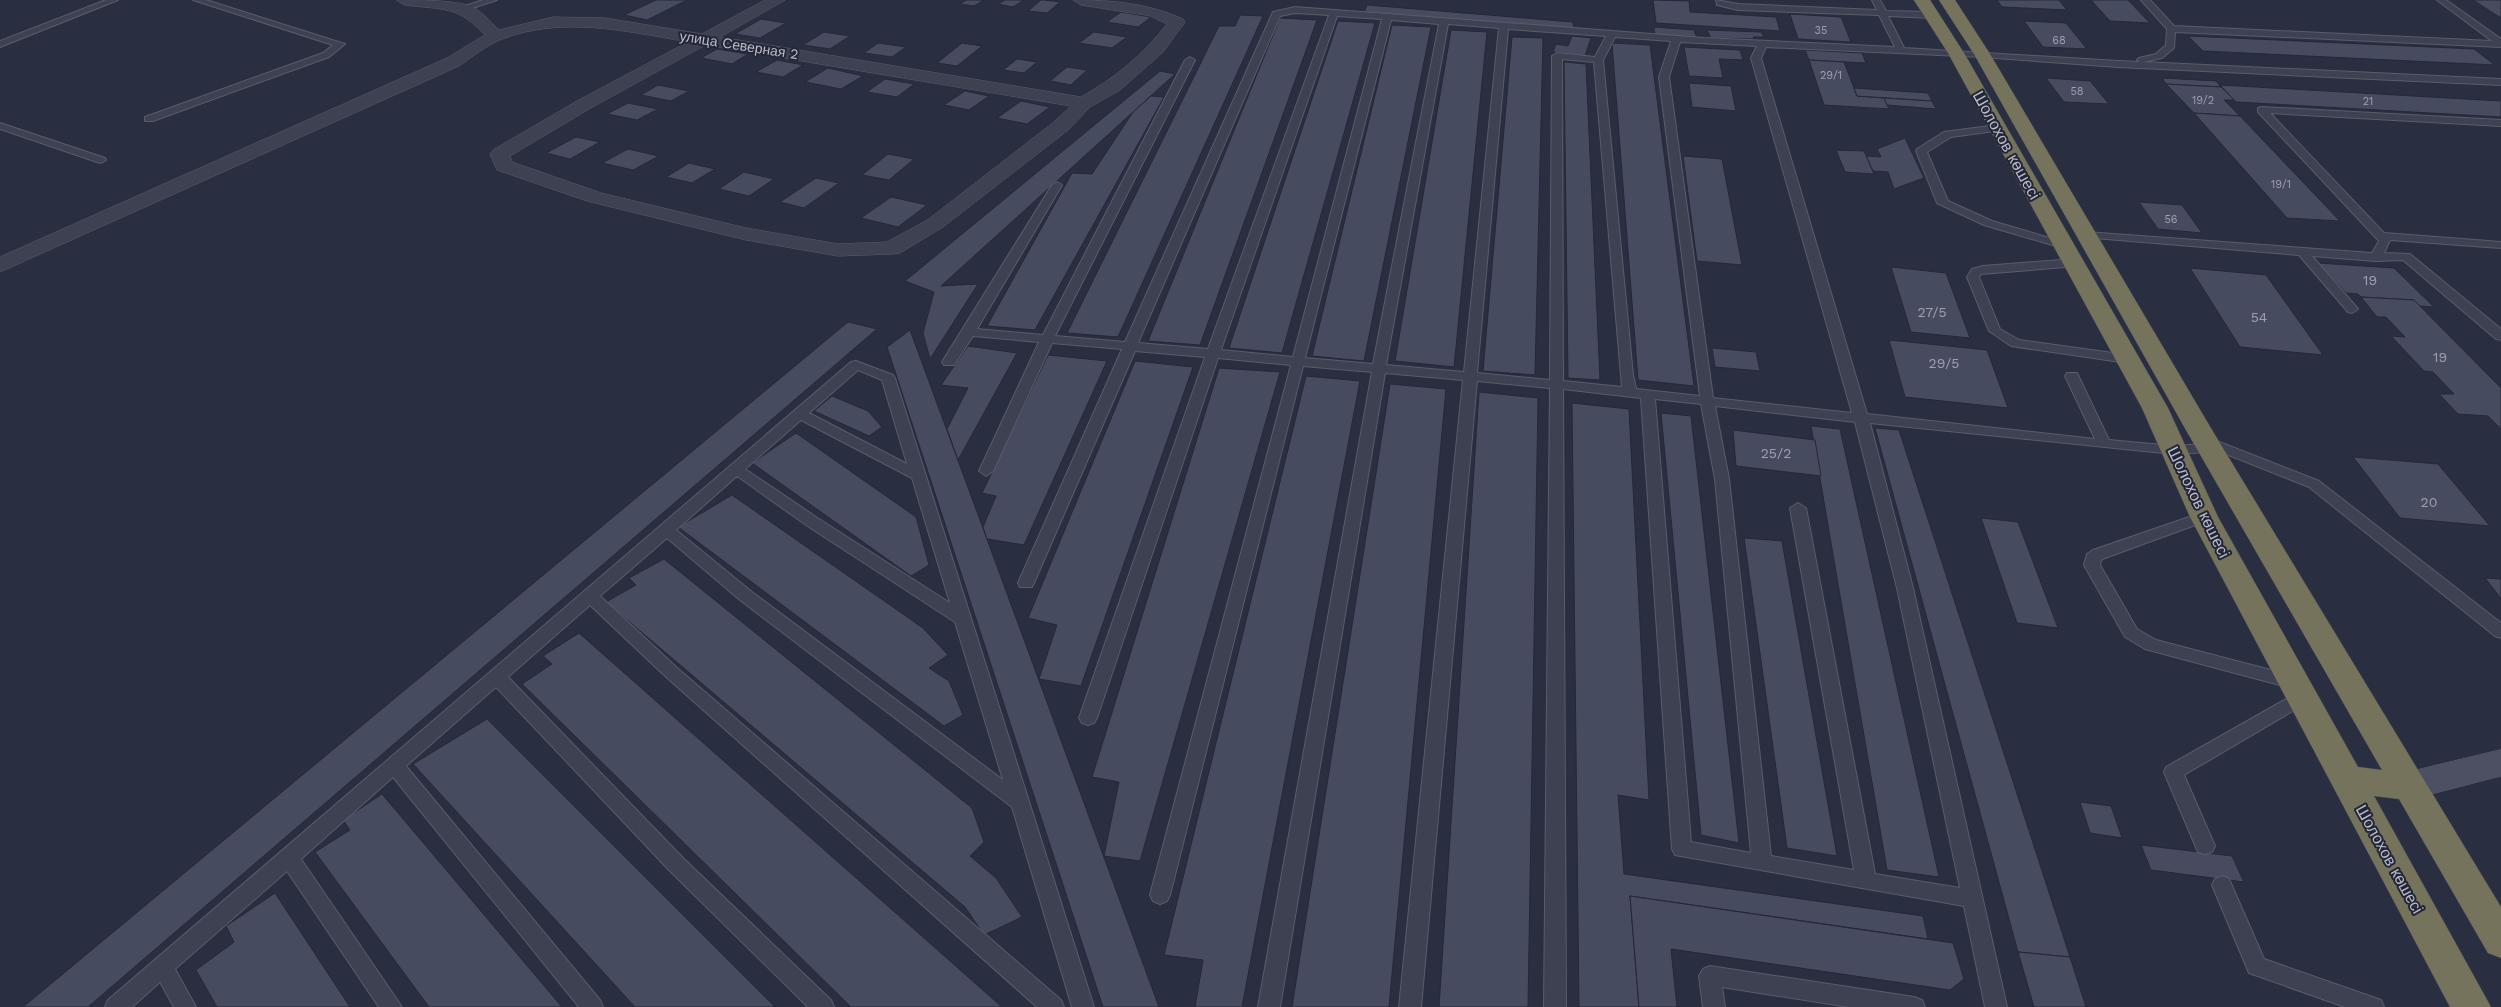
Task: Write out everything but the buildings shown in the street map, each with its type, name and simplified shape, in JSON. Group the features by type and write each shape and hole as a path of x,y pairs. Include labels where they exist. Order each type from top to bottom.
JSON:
{"highway":[{"name":"Шолохов көшесі","path":"1922,0 1956,53 2160,418 2204,517 2471,1007"},
{"name":"Шолохов көшесі","path":"1947,0 1982,54 2207,444 2501,941"},
{"path":"2348,780 2408,786"}],"street":[{"path":"405,0 463,8 476,16 495,36"},
{"path":"778,0 582,105 500,154 504,166 594,197 746,234 838,250 892,248 936,223 1061,126 1084,103 1121,79 1157,48 1177,22 1155,12 1081,0"},
{"name":"улица Северная 2","path":"0,266 453,62 495,36 553,22 605,23 1084,103"},
{"path":"2408,786 2501,763"}],"lane":[{"path":"0,44 114,0"},
{"path":"149,119 326,55 340,44 198,0"},
{"path":"463,8 493,0"},
{"path":"1720,0 1720,3 1738,7 1932,15"},
{"path":"1849,0 1855,12"},
{"path":"1876,0 1901,50"},
{"path":"2118,64 2159,56 2171,46 2171,29 2146,0"},
{"path":"2441,0 2501,44"},
{"path":"1026,583 1276,14 1295,10 1676,39 1982,54 2118,64 2501,82"},
{"path":"1088,718 1213,354 1334,13"},
{"path":"1160,896 1387,17"},
{"path":"1269,1007 1379,368 1444,21"},
{"path":"1410,1007 1504,26"},
{"path":"2171,29 2501,44"},
{"path":"1612,34 1598,60 1626,375 1630,392"},
{"path":"1676,39 1664,77 1707,400 1722,479 1762,863"},
{"path":"1762,44 1756,58 1850,386 1862,417 1905,588 1996,1007"},
{"path":"1555,1007 1554,384 1557,56 1598,60"},
{"path":"986,471 1047,339 1190,60"},
{"path":"2376,257 2385,241 2261,110 2501,123"},
{"path":"0,126 101,160"},
{"path":"1998,128 1948,134 1922,151 1943,203 1988,223 2068,254"},
{"path":"949,362 1057,185"},
{"path":"2086,236 2376,257 2406,256 2501,336"},
{"path":"2381,236 2501,245"},
{"path":"2302,252 2352,309"},
{"path":"2068,254 1976,272 1973,277 1996,331 2004,338 2016,343 2127,359"},
{"path":"969,332 1554,384 2104,444 2173,450 2207,444 2314,484 2501,632"},
{"path":"116,1007 856,365 888,378 1083,1007"},
{"path":"2072,376 2104,444"},
{"path":"1648,394 1682,849 1972,899"},
{"path":"800,414 919,476"},
{"path":"736,469 814,523 964,620"},
{"path":"1798,508 1866,881"},
{"path":"2204,517 2099,554 2093,558 2092,565 2131,633 2140,640 2298,690"},
{"path":"667,530 746,596 1021,804"},
{"path":"590,596 670,671 1053,1007"},
{"path":"497,677 676,864 823,1007"},
{"path":"2205,846 2173,772 2298,690"},
{"path":"394,765 592,1007"},
{"path":"289,857 391,1007"},
{"path":"2222,886 2256,966 2372,1007"},
{"path":"163,967 185,1007"},
{"path":"1714,1007 1710,976 1854,1002 1914,1007"}]}
